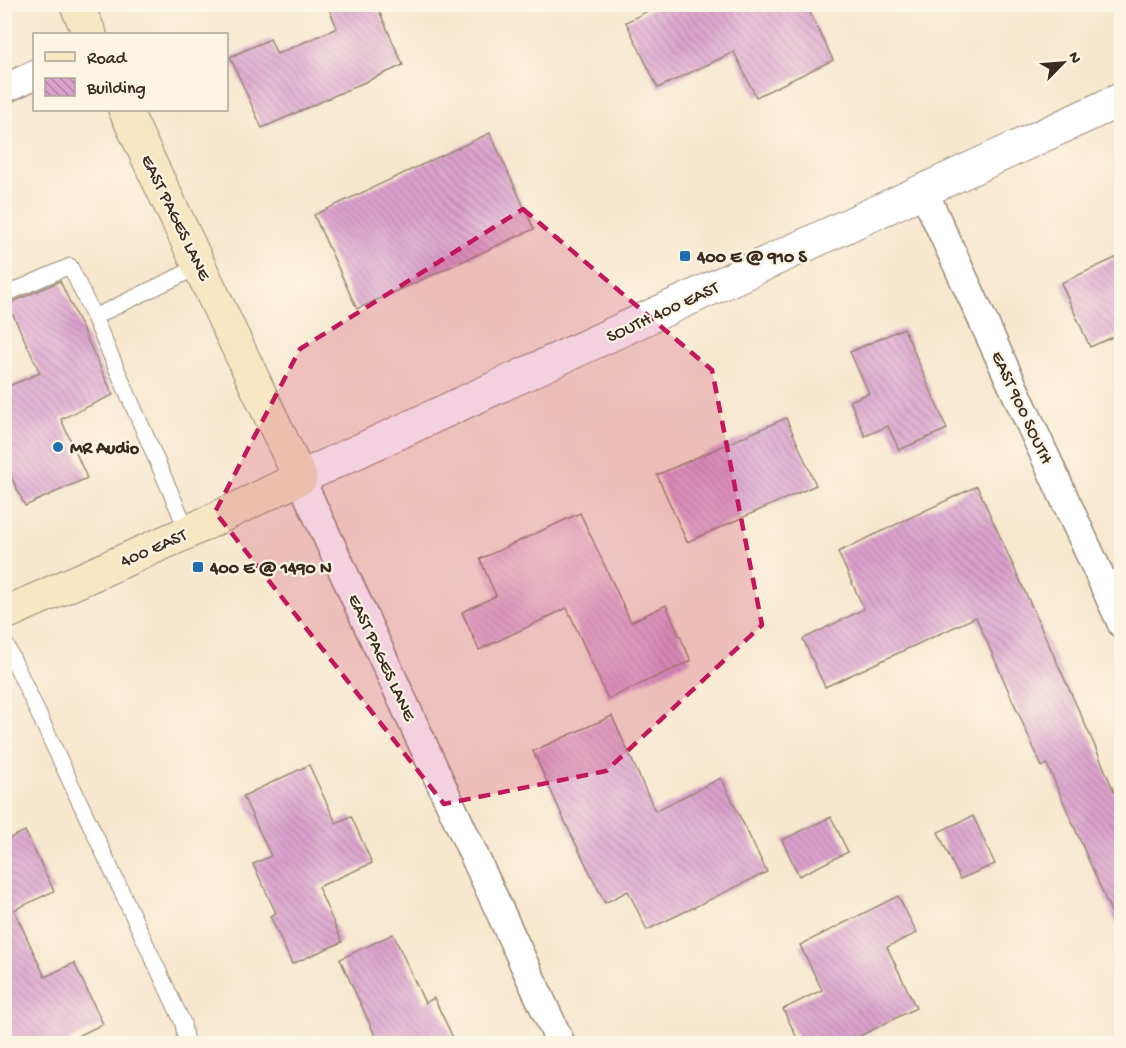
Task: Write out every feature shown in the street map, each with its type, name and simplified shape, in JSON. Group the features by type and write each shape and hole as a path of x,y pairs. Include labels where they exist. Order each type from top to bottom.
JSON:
{"main road":[{"path":"76,4 90,33"},
{"name":"EAST PAGES LANE","path":"125,111 300,478"},
{"name":"400 EAST","path":"4,614 188,532 300,478"}],"street":[{"path":"4,89 33,75"},
{"name":"SOUTH 400 EAST","path":"300,478 1122,99"},
{"name":"EAST 900 SOUTH","path":"923,190 1122,624"},
{"name":"EAST PAGES LANE","path":"300,478 561,1044"}],"lane":[{"path":"4,296 70,266 188,532"},
{"path":"94,317 200,266"},
{"path":"4,640 183,1023 186,1044"}],"highlighted area":[{"path":"523,209 712,370 762,625 606,771 444,804 215,512 300,349"}],"building":[{"path":"327,4 376,4 403,65 262,128 230,57 270,39 277,54 337,28"},
{"path":"661,4 806,4 833,60 756,97 734,52 658,88 626,22"},
{"path":"490,133 534,229 357,309 314,215"},
{"path":"1122,255 1122,333 1090,347 1061,283"},
{"path":"60,281 113,395 61,419 87,478 25,506 4,462 4,388 40,373 8,304"},
{"path":"904,328 947,429 899,450 888,426 865,436 850,401 869,393 850,352"},
{"path":"786,418 816,485 687,542 657,475"},
{"path":"977,486 1122,811 1122,937 1047,764 1042,767 976,617 825,687 803,639 864,609 838,552"},
{"path":"580,513 631,622 666,605 691,661 608,699 567,608 479,650 462,612 496,596 480,559"},
{"path":"612,716 655,811 721,778 767,872 647,930 628,891 605,903 533,751"},
{"path":"309,765 336,823 351,816 372,863 318,887 342,942 292,964 270,916 276,913 253,864 271,856 243,796"},
{"path":"973,816 995,864 960,879 938,832"},
{"path":"831,817 848,852 799,876 782,840"},
{"path":"25,831 54,891 14,910 45,977 74,963 103,1024 62,1044 4,1044 4,841"},
{"path":"898,896 917,933 887,947 916,1008 844,1044 800,1044 783,1009 822,990 800,945"},
{"path":"393,934 425,1003 434,998 456,1044 379,1044 340,959"}],"place":[{"name":"400 E @ 910 S","path":"685,256"},
{"name":"MR Audio","path":"58,447"},
{"name":"400 E @ 1490 N","path":"198,567"}]}
